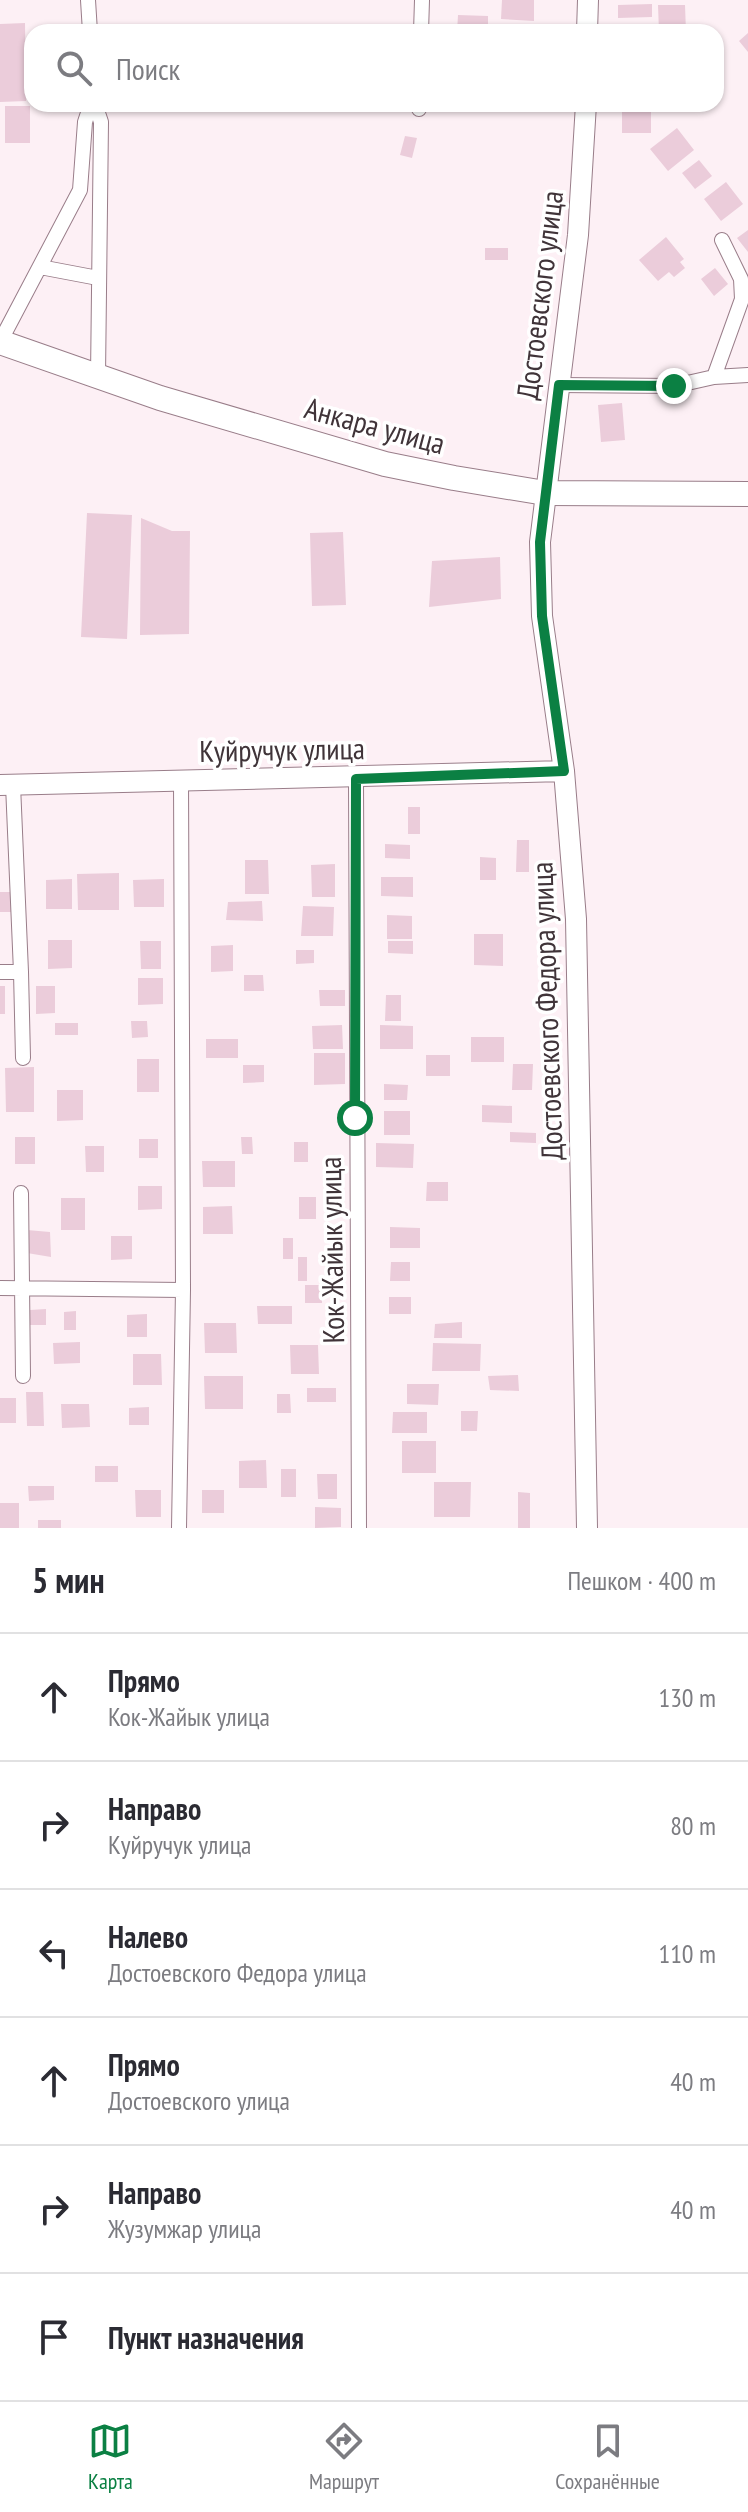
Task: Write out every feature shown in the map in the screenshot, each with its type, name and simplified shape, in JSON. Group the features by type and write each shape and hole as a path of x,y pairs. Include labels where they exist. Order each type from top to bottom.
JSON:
{"main road":[{"path":"587,24 588,0"},
{"name":"Достоевского улица","path":"545,493 578,235 586,112"},
{"name":"Анкара улица","path":"0,342 160,398 385,464 545,493 748,494"},
{"name":"Достоевского Федора улица","path":"545,493 540,542 542,616 564,771 576,919 587,1528"},
{"name":"Куйручук улица","path":"7,785 356,779 564,771"}],"street":[{"path":"88,0 90,24"},
{"path":"421,24 422,0"},
{"path":"0,342 80,190 85,122 89,112"},
{"path":"97,112 101,122 98,376"},
{"path":"714,377 742,299 741,279 722,240"},
{"path":"40,267 98,278"},
{"path":"559,385 674,386 714,377 748,375"},
{"name":"Кок-Жайык улица","path":"356,779 359,1528"},
{"path":"179,1528 183,1290 181,780"},
{"path":"7,785 21,972 23,1058"},
{"path":"0,972 21,972"},
{"path":"21,1193 23,1376"},
{"path":"0,1288 183,1290"}],"building":[{"path":"502,0 534,0 534,21 501,19"},
{"path":"652,4 652,17 618,18 618,5"},
{"path":"658,5 685,5 686,24 659,24"},
{"path":"458,15 488,16 488,24 457,24"},
{"path":"25,23 24,101 0,102 0,24"},
{"path":"748,33 748,52 739,41"},
{"path":"5,106 24,106 24,112 30,112 30,143 5,143"},
{"path":"622,112 651,112 651,133 622,133"},
{"path":"677,128 694,150 668,171 650,149"},
{"path":"405,136 417,138 412,158 400,155"},
{"path":"699,160 712,176 695,189 682,173"},
{"path":"726,182 743,204 721,221 704,199"},
{"path":"748,230 748,252 737,238"},
{"path":"666,237 684,259 680,262 685,268 674,277 669,272 658,281 639,260"},
{"path":"485,248 508,248 508,260 485,260"},
{"path":"715,268 728,284 714,296 701,279"},
{"path":"622,403 625,440 601,442 598,405"},
{"path":"87,513 132,515 127,639 81,637"},
{"path":"141,518 172,531 190,531 189,634 140,635"},
{"path":"343,532 346,605 312,606 310,533"},
{"path":"500,557 501,599 429,607 432,561"},
{"path":"408,807 420,807 420,834 408,834"},
{"path":"517,840 529,840 529,872 516,872"},
{"path":"385,844 410,845 410,859 385,858"},
{"path":"480,857 496,858 496,880 480,880"},
{"path":"245,860 268,860 269,894 245,894"},
{"path":"335,864 335,897 312,897 311,865"},
{"path":"119,873 119,910 78,910 77,874"},
{"path":"381,877 413,877 413,897 381,896"},
{"path":"72,879 72,909 46,909 46,880"},
{"path":"164,879 164,907 134,907 133,880"},
{"path":"0,892 12,892 12,912 0,912"},
{"path":"262,901 263,921 226,920 228,902"},
{"path":"303,906 334,907 333,936 301,936"},
{"path":"387,915 412,916 412,939 387,939"},
{"path":"474,934 503,934 503,966 474,965"},
{"path":"48,940 72,940 72,968 48,969"},
{"path":"140,941 161,941 161,969 141,969"},
{"path":"388,941 413,941 413,954 388,953"},
{"path":"233,945 233,971 211,972 211,946"},
{"path":"296,950 314,950 314,963 296,964"},
{"path":"244,975 263,975 264,991 244,991"},
{"path":"138,978 163,978 163,1004 138,1005"},
{"path":"0,986 5,986 5,1014 0,1014"},
{"path":"36,986 55,986 55,1013 36,1014"},
{"path":"319,990 345,990 345,1006 320,1006"},
{"path":"386,995 401,995 401,1021 385,1021"},
{"path":"131,1021 147,1021 148,1037 132,1038"},
{"path":"55,1023 78,1023 78,1035 55,1035"},
{"path":"342,1025 343,1049 313,1049 312,1026"},
{"path":"380,1025 413,1026 413,1049 380,1049"},
{"path":"471,1037 504,1037 504,1062 471,1062"},
{"path":"206,1039 238,1039 238,1058 206,1058"},
{"path":"314,1053 345,1053 345,1084 314,1085"},
{"path":"426,1055 450,1055 450,1076 426,1076"},
{"path":"137,1059 159,1059 159,1092 137,1092"},
{"path":"513,1064 533,1064 532,1090 512,1090"},
{"path":"243,1065 264,1065 264,1082 243,1083"},
{"path":"34,1067 34,1112 6,1112 5,1068"},
{"path":"384,1084 408,1085 407,1100 384,1100"},
{"path":"57,1090 83,1090 83,1120 57,1121"},
{"path":"482,1105 512,1106 512,1123 482,1122"},
{"path":"384,1111 410,1111 410,1135 384,1135"},
{"path":"510,1132 536,1133 536,1143 510,1142"},
{"path":"15,1137 35,1137 35,1164 15,1164"},
{"path":"241,1137 252,1137 253,1154 242,1154"},
{"path":"139,1139 158,1139 158,1158 139,1158"},
{"path":"294,1142 308,1142 308,1162 294,1162"},
{"path":"376,1143 414,1144 413,1168 376,1167"},
{"path":"85,1146 104,1146 104,1172 86,1172"},
{"path":"202,1161 235,1161 235,1187 203,1187"},
{"path":"427,1182 448,1182 448,1201 426,1201"},
{"path":"138,1186 162,1186 162,1209 138,1210"},
{"path":"299,1197 316,1197 316,1219 299,1219"},
{"path":"61,1198 85,1198 85,1230 61,1230"},
{"path":"232,1206 233,1234 203,1234 203,1207"},
{"path":"390,1227 420,1228 420,1248 390,1248"},
{"path":"27,1230 50,1232 51,1257 27,1253"},
{"path":"111,1236 132,1236 132,1259 111,1260"},
{"path":"283,1238 293,1238 293,1259 283,1259"},
{"path":"298,1257 307,1257 307,1281 298,1281"},
{"path":"391,1262 410,1262 410,1281 390,1281"},
{"path":"305,1285 322,1285 322,1303 305,1303"},
{"path":"389,1297 411,1297 411,1314 389,1314"},
{"path":"257,1306 292,1306 292,1324 258,1324"},
{"path":"46,1309 46,1325 30,1325 30,1310"},
{"path":"76,1311 76,1330 64,1330 64,1312"},
{"path":"147,1314 147,1337 127,1337 127,1315"},
{"path":"462,1322 462,1338 434,1338 435,1324"},
{"path":"204,1323 236,1323 237,1353 205,1353"},
{"path":"80,1342 80,1363 54,1364 53,1343"},
{"path":"433,1343 481,1344 480,1371 432,1371"},
{"path":"290,1345 318,1345 319,1374 291,1374"},
{"path":"133,1354 161,1354 162,1385 133,1385"},
{"path":"518,1375 519,1391 490,1390 488,1376"},
{"path":"204,1376 243,1376 243,1409 205,1409"},
{"path":"407,1384 439,1384 438,1405 407,1404"},
{"path":"307,1388 336,1388 336,1402 307,1402"},
{"path":"26,1392 43,1392 44,1426 27,1426"},
{"path":"277,1394 290,1394 291,1413 277,1413"},
{"path":"0,1398 16,1398 16,1423 0,1423"},
{"path":"61,1404 89,1404 90,1427 62,1428"},
{"path":"149,1407 149,1425 129,1425 129,1408"},
{"path":"461,1411 478,1411 477,1431 461,1431"},
{"path":"393,1412 427,1412 427,1433 392,1433"},
{"path":"402,1441 436,1441 436,1473 402,1473"},
{"path":"266,1460 267,1488 239,1488 239,1461"},
{"path":"95,1466 118,1466 118,1482 95,1482"},
{"path":"281,1469 296,1469 296,1497 281,1497"},
{"path":"317,1474 337,1474 337,1499 318,1499"},
{"path":"434,1482 471,1482 470,1517 434,1517"},
{"path":"28,1486 54,1486 54,1500 29,1501"},
{"path":"135,1490 161,1490 161,1517 136,1517"},
{"path":"202,1490 224,1490 224,1513 202,1513"},
{"path":"518,1492 530,1493 530,1528 518,1528"},
{"path":"0,1503 19,1503 19,1528 0,1528"},
{"path":"315,1507 341,1508 341,1527 315,1528"},
{"path":"38,1520 61,1520 61,1528 38,1528"}],"route":[{"path":"355,1118 356,779 564,771 542,616 540,542 559,385 674,386"}]}
